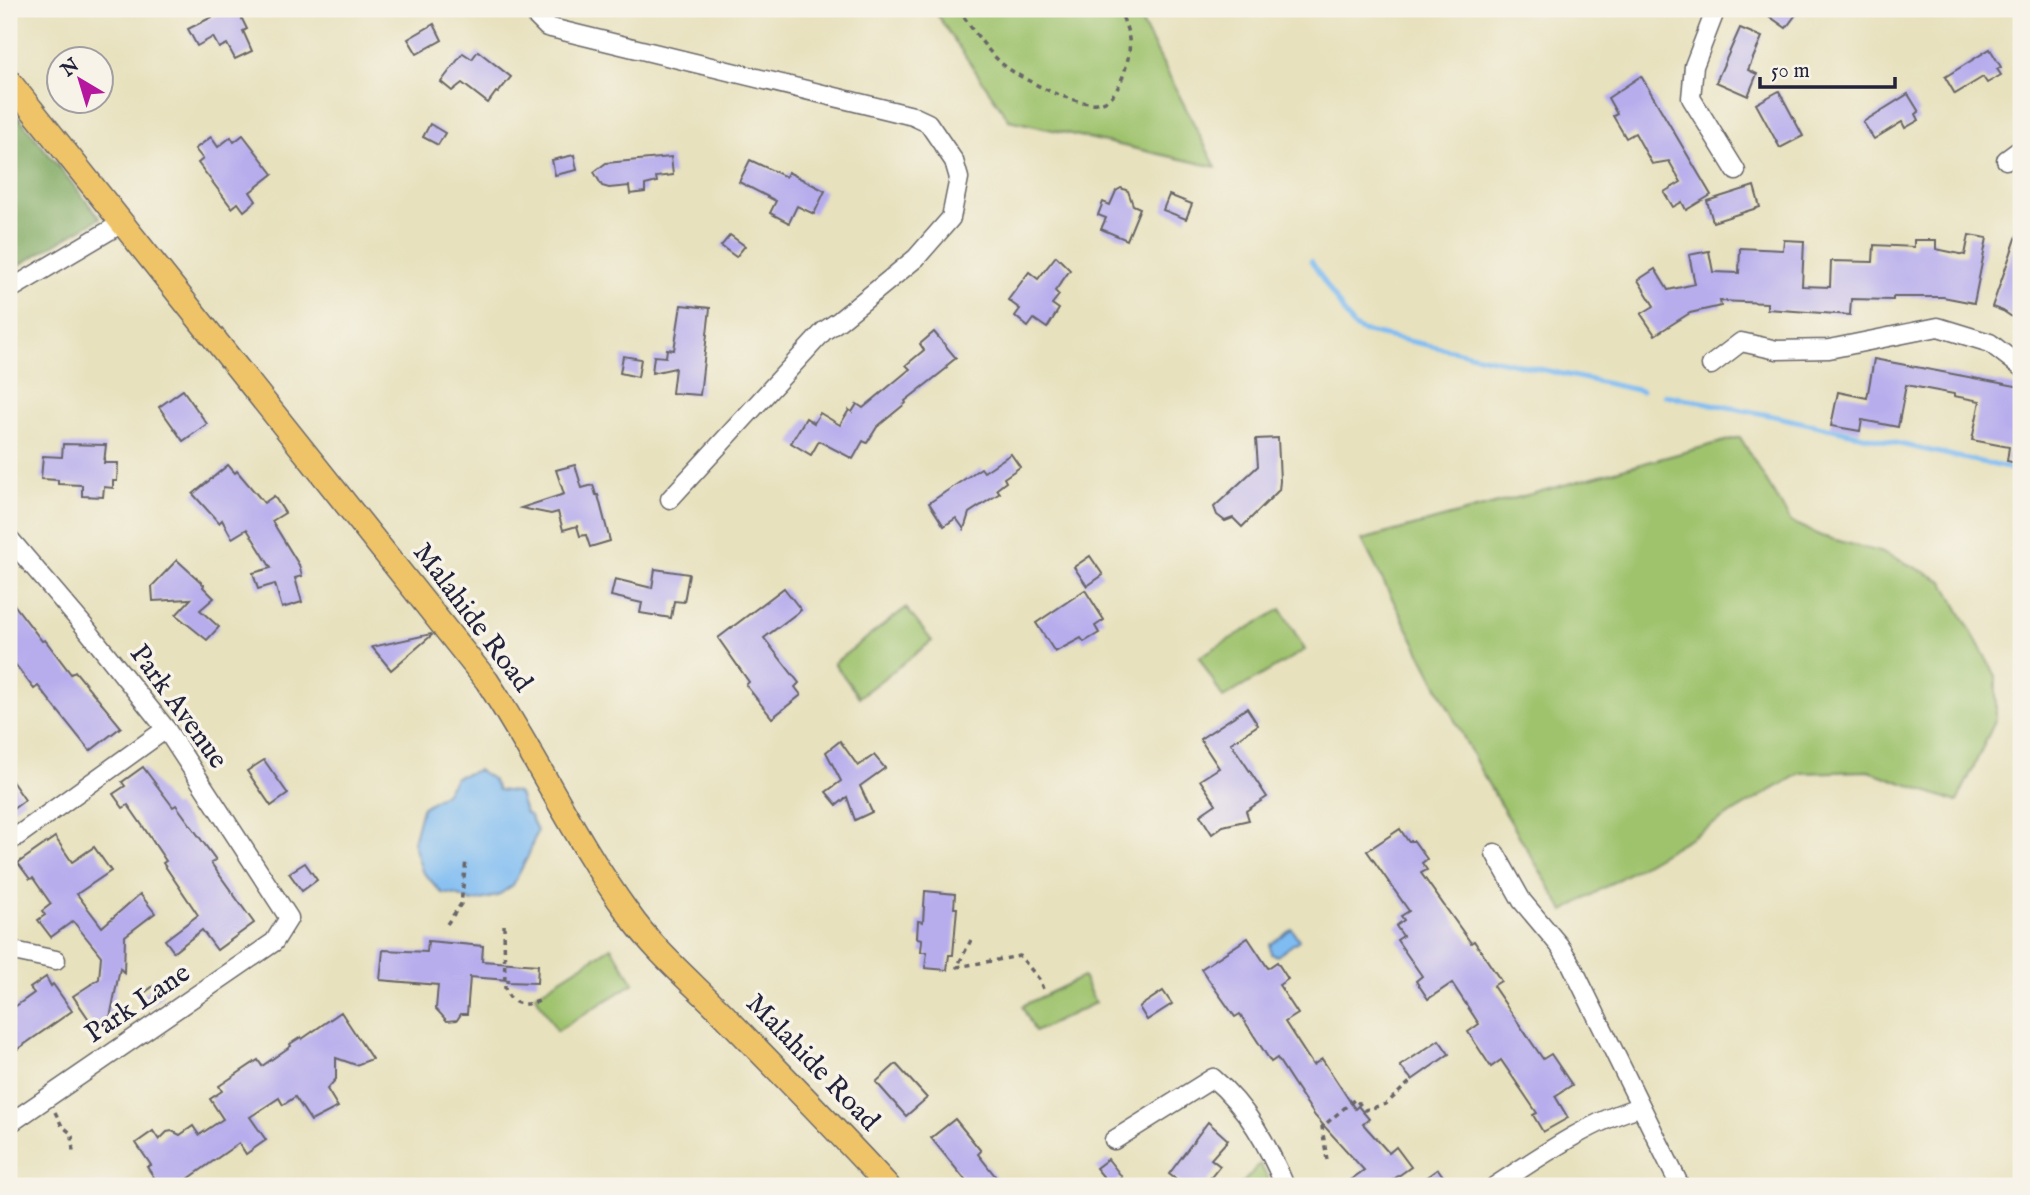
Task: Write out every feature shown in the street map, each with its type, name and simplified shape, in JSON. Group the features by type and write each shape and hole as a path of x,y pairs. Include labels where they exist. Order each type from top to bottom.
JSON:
{"main road":[{"name":"Malahide Road","path":"9,81 487,681 520,732 597,867 637,925 667,960 837,1130 888,1186"}],"street":[{"path":"529,9 547,27 913,116 928,123 954,161 959,178 951,218 916,258 824,331 670,499"},
{"path":"1716,9 1694,66 1691,98 1736,170"},
{"path":"2006,160 2021,149"},
{"path":"9,289 122,223"},
{"path":"1712,365 1741,342 1777,350 1829,349 1938,327 1990,344 2021,367"},
{"name":"Park Avenue","path":"9,538 166,729 289,918"},
{"path":"9,842 166,729"},
{"path":"1495,852 1522,901 1572,964 1680,1186"},
{"name":"Park Lane","path":"9,1125 274,942 289,918"},
{"path":"9,950 57,960"},
{"path":"1114,1140 1213,1078 1246,1111 1264,1140 1284,1186"},
{"path":"1495,1186 1588,1130 1623,1112 1640,1107"}],"path":[{"path":"958,9 980,39 1005,66 1034,84 1084,103 1103,103 1116,93 1122,77 1129,55 1130,33 1119,9"},
{"path":"447,924 461,904 466,860"},
{"path":"503,926 505,988 508,996 516,1003 526,1006 539,1001"},
{"path":"971,940 957,967 1020,956 1033,970 1043,989"},
{"path":"1327,1160 1322,1127 1355,1099 1365,1110 1386,1104 1412,1080"},
{"path":"46,1099 62,1126 72,1134 73,1154"}],"green space":[{"path":"933,9 1135,9 1216,167 1009,120"},
{"path":"9,105 100,218 9,271"},
{"path":"1740,437 1791,522 1821,536 1887,554 1943,581 1996,676 1996,719 1957,802 1869,771 1801,773 1564,911 1484,777 1362,540"},
{"path":"906,608 932,641 859,697 834,663"},
{"path":"1281,609 1305,650 1223,698 1199,657"},
{"path":"611,947 634,983 557,1031 535,995"},
{"path":"1083,977 1095,1003 1035,1032 1022,1006"},
{"path":"1260,1164 1272,1186 1240,1186"}],"water":[{"path":"478,770 492,779 498,790 519,794 525,812 537,831 513,885 497,896 472,902 457,895 442,893 422,871 413,842 422,808 445,793 456,777"},
{"path":"1292,929 1299,940 1277,956 1271,954 1270,945"}],"building":[{"path":"213,9 237,9 247,29 243,31 252,51 235,59 227,44 219,48 213,37 197,46 188,29 216,15"},
{"path":"1759,9 1800,9 1786,28"},
{"path":"434,24 442,40 417,54 408,39"},
{"path":"1740,28 1762,37 1748,70 1757,74 1748,96 1716,82"},
{"path":"1990,49 2001,67 1997,69 2001,75 1987,83 1983,77 1955,94 1945,77"},
{"path":"478,51 511,77 488,103 462,83 452,91 441,82 463,53 472,59"},
{"path":"1641,76 1711,195 1686,210 1682,202 1673,207 1664,192 1681,182 1669,161 1652,164 1635,133 1626,138 1613,116 1617,114 1608,98"},
{"path":"1779,91 1803,136 1780,148 1756,104"},
{"path":"1908,94 1919,112 1916,114 1919,120 1905,128 1902,122 1874,139 1863,122"},
{"path":"430,124 445,133 438,145 423,137"},
{"path":"243,135 273,174 250,192 256,201 244,211 238,203 232,208 198,163 203,159 195,149 211,137 218,147 231,137 234,142"},
{"path":"574,155 577,170 555,175 552,160"},
{"path":"671,157 673,175 656,177 657,182 645,185 645,192 630,194 629,186 602,186 594,172 606,163"},
{"path":"750,160 786,177 788,172 825,191 814,214 797,206 789,223 770,213 776,201 739,182"},
{"path":"1754,186 1760,207 1713,222 1707,201"},
{"path":"1121,188 1128,191 1133,205 1140,208 1127,240 1101,229 1106,218 1098,215 1103,202 1110,205 1116,191"},
{"path":"1169,195 1192,204 1186,219 1163,210"},
{"path":"2019,230 2021,231 2021,323 1992,307"},
{"path":"730,235 745,246 736,257 721,246"},
{"path":"1969,235 1987,238 1974,303 1943,297 1851,299 1850,315 1767,309 1767,303 1720,301 1721,306 1690,313 1655,335 1641,314 1654,306 1638,280 1655,269 1668,290 1695,284 1689,255 1709,251 1713,272 1739,273 1740,248 1783,250 1784,240 1804,241 1802,286 1830,287 1831,261 1873,262 1874,245 1914,247 1914,240 1936,240 1936,249 1965,255"},
{"path":"1056,256 1070,270 1055,291 1059,295 1052,304 1059,309 1047,328 1034,319 1028,327 1015,316 1020,309 1008,300 1029,272 1038,279"},
{"path":"681,305 710,308 700,395 672,393 675,368 652,373 654,356 666,357 667,349 674,350"},
{"path":"934,332 956,358 877,427 867,443 863,441 853,459 819,441 811,455 791,443 806,418 814,423 820,413 840,425 849,410 852,412 857,404 863,408 910,369 906,365 924,350 920,344"},
{"path":"623,356 641,359 638,377 620,373"},
{"path":"1874,359 2021,387 2016,422 2021,423 2021,464 2007,461 2009,447 1972,440 1980,401 1954,394 1906,385 1898,427 1862,420 1860,431 1831,426 1838,392 1867,398"},
{"path":"183,390 207,424 183,441 159,407"},
{"path":"1278,438 1279,490 1242,527 1233,518 1225,521 1217,515 1214,507 1258,466 1256,439"},
{"path":"63,444 106,445 104,463 118,463 117,481 113,481 113,488 104,487 103,497 82,496 82,485 58,484 58,480 41,479 43,456 62,457"},
{"path":"1011,454 1020,467 1004,478 1006,482 997,489 1000,493 969,513 964,529 956,518 944,526 929,503 981,468 984,472"},
{"path":"228,465 235,473 237,471 264,503 274,496 285,513 272,521 299,565 302,576 295,578 302,602 282,608 275,584 258,589 253,573 271,568 247,529 232,538 222,520 219,523 193,494"},
{"path":"575,465 582,488 593,485 598,495 610,541 590,547 586,535 580,536 577,526 563,530 558,512 551,514 521,508 564,494 556,470"},
{"path":"1090,556 1103,575 1087,586 1074,567"},
{"path":"177,560 214,598 200,610 219,627 207,640 176,615 191,599 153,601 152,586"},
{"path":"655,569 689,574 684,602 674,601 671,618 640,613 642,603 611,596 615,579 652,588"},
{"path":"784,588 801,610 764,638 799,683 795,687 801,695 772,718 746,685 749,682 718,638"},
{"path":"1085,590 1104,620 1095,626 1099,633 1084,642 1081,638 1055,652 1036,623"},
{"path":"9,598 42,641 45,640 71,674 75,671 121,727 90,751 38,686 34,689 9,656"},
{"path":"431,634 391,670 372,647"},
{"path":"1247,708 1258,725 1231,743 1267,797 1246,811 1249,820 1223,826 1212,834 1200,815 1216,804 1200,780 1219,768 1200,739"},
{"path":"840,741 858,766 874,755 885,768 860,786 872,812 855,820 847,797 837,805 826,792 841,781 826,752"},
{"path":"264,760 288,794 271,806 247,771"},
{"path":"143,767 173,807 176,805 216,860 211,863 254,923 217,950 202,930 174,952 165,940 198,915 128,805 123,808 113,794 125,786 122,782"},
{"path":"9,777 25,800 9,812"},
{"path":"1400,829 1408,841 1414,841 1427,859 1422,863 1427,870 1421,873 1471,943 1474,941 1501,981 1493,986 1543,1059 1551,1054 1572,1085 1555,1096 1568,1118 1543,1132 1533,1115 1537,1113 1501,1060 1491,1067 1468,1032 1479,1024 1452,983 1428,999 1416,981 1422,976 1397,940 1403,936 1396,926 1404,920 1401,916 1409,911 1367,851"},
{"path":"55,837 72,862 94,847 111,871 77,894 102,927 140,894 155,913 125,936 124,973 120,968 109,1023 97,1031 73,996 99,979 101,956 73,921 51,937 38,920 45,915 42,911 51,904 33,878 30,879 18,863"},
{"path":"305,863 317,880 302,891 289,873"},
{"path":"925,891 955,894 954,908 957,908 953,955 949,955 947,970 925,968 927,952 921,952 922,939 917,938 918,921 923,922"},
{"path":"1248,938 1268,968 1277,962 1288,979 1279,985 1298,1014 1285,1022 1313,1065 1322,1059 1355,1109 1358,1106 1369,1119 1363,1124 1389,1153 1396,1147 1411,1167 1384,1186 1342,1186 1364,1170 1315,1116 1277,1058 1271,1062 1240,1014 1235,1017 1201,969"},
{"path":"428,941 483,946 482,961 538,965 537,983 470,977 467,1014 461,1014 457,1020 447,1021 436,1009 438,985 380,980 383,950 427,952"},
{"path":"46,977 72,1011 9,1055 9,1011 34,993 30,988"},
{"path":"155,985 163,996 148,1007 140,996"},
{"path":"1163,991 1172,1004 1147,1020 1139,1007"},
{"path":"341,1012 372,1059 356,1065 336,1058 336,1079 327,1089 338,1107 311,1121 295,1097 283,1105 279,1098 250,1117 266,1140 246,1154 239,1143 178,1186 160,1186 147,1167 151,1165 136,1143 153,1131 159,1140 167,1132 180,1135 193,1126 199,1135 223,1119 210,1099 222,1091 219,1086 258,1060 262,1066 291,1046 290,1044 301,1037 302,1039"},
{"path":"1439,1040 1449,1054 1412,1080 1400,1066"},
{"path":"896,1064 927,1098 906,1116 876,1082"},
{"path":"955,1119 981,1151 978,1154 1003,1186 970,1186 931,1138"},
{"path":"1208,1122 1228,1140 1211,1159 1220,1166 1204,1186 1185,1186 1169,1174"},
{"path":"1108,1159 1122,1177 1111,1186 1096,1168"},
{"path":"1438,1169 1450,1186 1414,1186"}],"waterway":[{"path":"1311,261 1353,326 1362,331 1642,391"},
{"path":"1665,395 1769,415 2021,471"}]}
